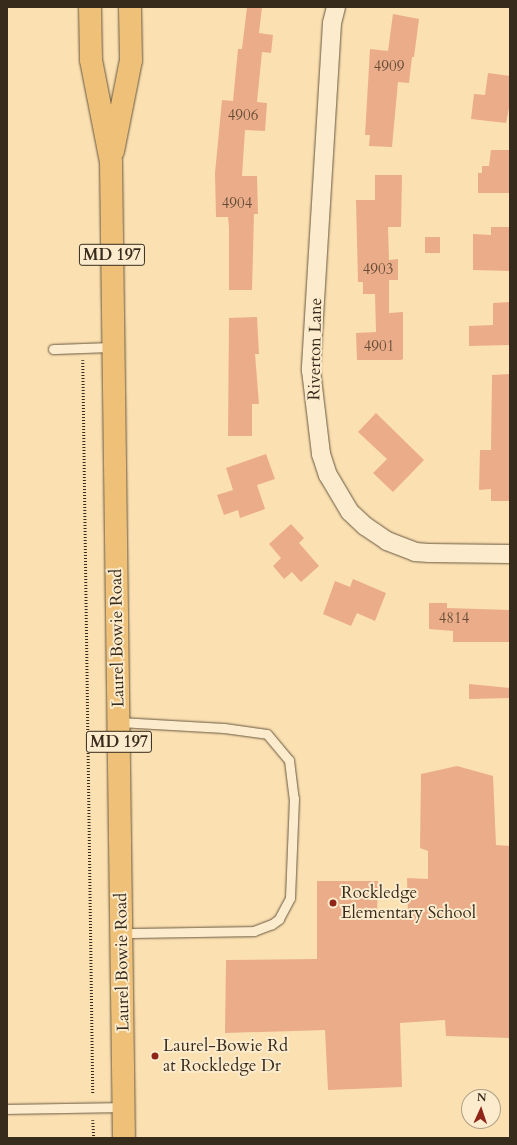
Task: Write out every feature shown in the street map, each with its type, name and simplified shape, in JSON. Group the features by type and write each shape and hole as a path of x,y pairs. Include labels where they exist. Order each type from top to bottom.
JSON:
{"main road":[{"name":"Laurel Bowie Road","path":"90,7 91,60 111,162 124,1138"},
{"name":"Laurel Bowie Road","path":"111,162 130,60 130,7"}],"street":[{"name":"Riverton Lane","path":"336,7 332,23 311,370 321,454 328,475 350,512 365,526 387,541 415,552 510,554"}],"lane":[{"path":"53,349 113,347"},
{"path":"119,722 224,728 267,734 289,760 294,798 290,898 279,919 272,924 254,931 122,933"},
{"path":"7,1109 123,1107"}],"path":[{"path":"82,348 94,1138"}],"building":[{"path":"247,7 262,7 259,33 273,35 271,53 262,52 257,102 267,103 265,131 245,130 242,176 257,176 258,214 254,214 252,290 229,290 228,217 216,217 215,173 222,100 233,101 238,49 242,49"},
{"path":"393,14 419,19 414,57 412,57 409,83 398,82 392,147 369,146 370,135 365,135 370,49 388,51"},
{"path":"488,73 510,76 510,103 506,123 471,119 474,94 485,95"},
{"path":"491,150 510,150 510,193 478,193 478,173 482,173 482,166 489,166"},
{"path":"375,175 402,175 401,227 388,227 389,260 398,259 398,280 389,280 389,313 403,312 403,359 401,360 357,360 356,333 376,332 375,294 363,294 363,282 358,282 356,200 375,200"},
{"path":"491,227 510,227 510,271 473,270 473,234 491,235"},
{"path":"425,237 440,237 440,253 425,253"},
{"path":"510,302 510,345 469,346 469,326 493,325 493,303"},
{"path":"257,317 259,354 255,354 259,404 252,404 252,436 228,436 229,318"},
{"path":"510,374 510,501 491,501 491,489 479,490 480,450 491,450 492,375"},
{"path":"376,413 424,460 393,492 373,473 387,459 358,432"},
{"path":"266,454 275,479 257,485 265,509 240,518 238,510 224,515 217,495 233,490 226,468"},
{"path":"291,524 304,538 299,543 319,566 301,582 292,572 284,579 273,566 281,558 269,544"},
{"path":"353,579 386,593 375,621 357,613 351,626 323,614 335,581 350,587"},
{"path":"429,603 447,603 447,608 510,610 510,642 453,642 453,631 429,629"},
{"path":"469,684 510,688 510,698 469,699"},
{"path":"457,766 493,776 496,845 510,846 510,1038 446,1036 445,1020 400,1023 402,1087 328,1090 325,1030 225,1033 226,960 317,959 317,881 378,881 377,912 408,912 407,878 428,879 428,851 420,848 421,774"}],"place":[{"name":"Rockledge Elementary School","path":"333,903"},
{"name":"Laurel-Bowie Rd at Rockledge Dr","path":"155,1056"}]}
